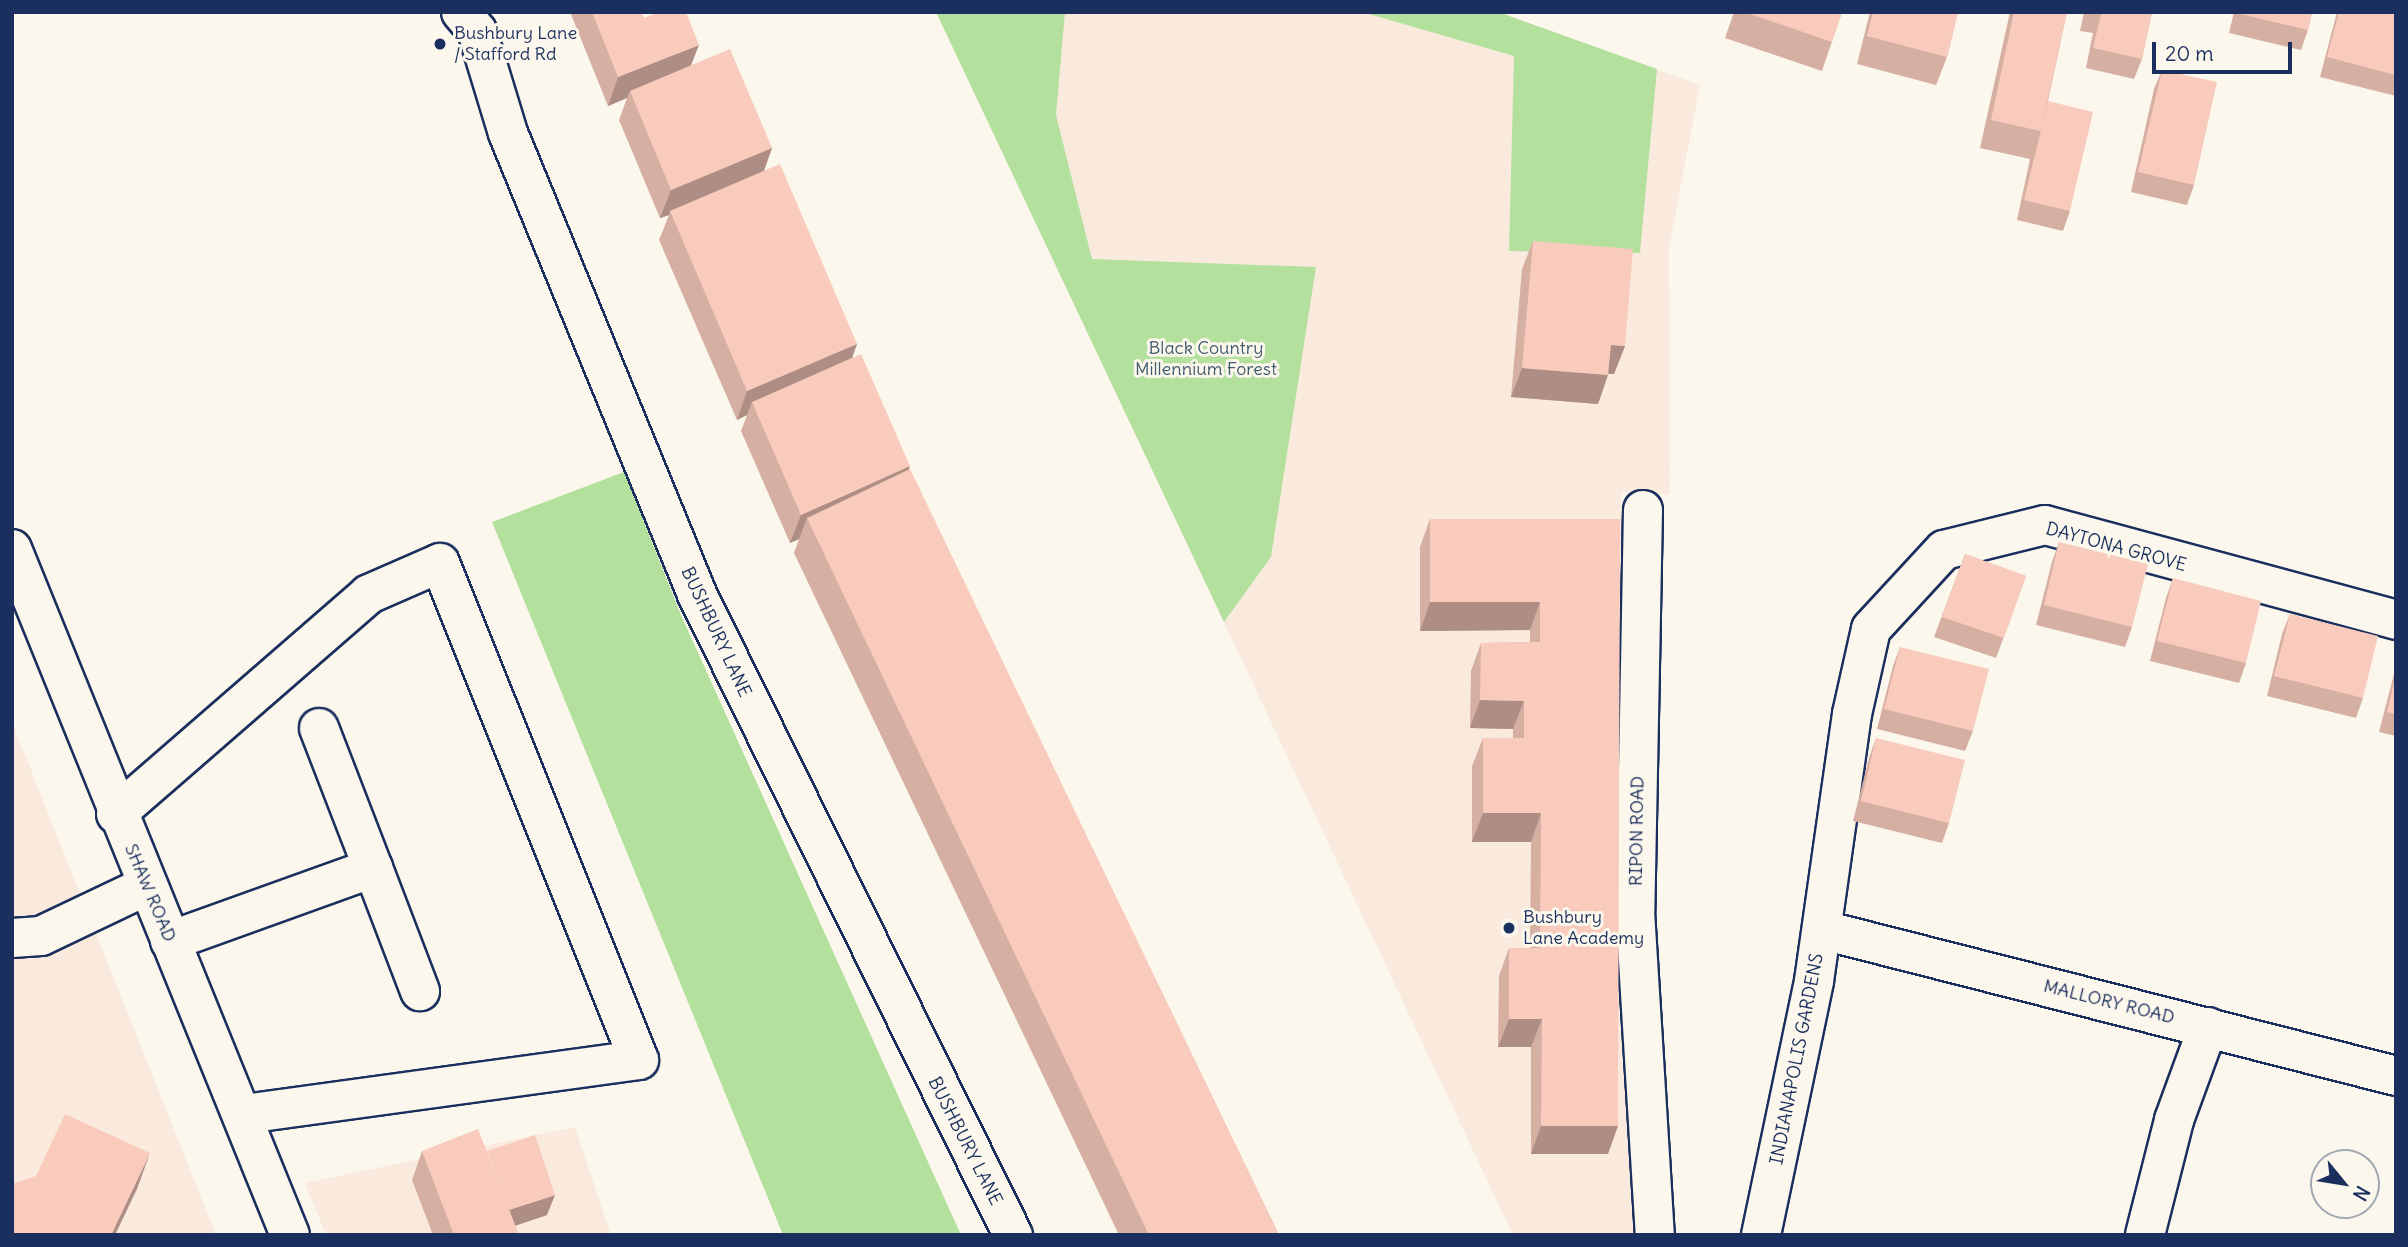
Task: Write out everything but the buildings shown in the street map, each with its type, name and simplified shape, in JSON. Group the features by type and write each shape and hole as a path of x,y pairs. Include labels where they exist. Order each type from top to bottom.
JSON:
{"street":[{"name":"BUSHBURY LANE","path":"460,12 477,31 508,133 696,592 1013,1235"},
{"name":"RIPON ROAD","path":"1643,510 1635,911 1655,1235"},
{"name":"DAYTONA GROVE","path":"1830,882 1852,714 1871,629 1944,550 2045,525 2396,620"},
{"name":"SHAW ROAD","path":"12,549 116,814 243,1114 290,1235"},
{"path":"116,814 369,594 440,563 639,1060 243,1114"},
{"path":"318,728 421,991"},
{"path":"170,941 373,868"},
{"name":"INDIANAPOLIS GARDENS","path":"1761,1235 1823,930 1830,882"},
{"path":"12,938 41,936 146,886"},
{"name":"MALLORY ROAD","path":"1823,930 2396,1076"},
{"path":"2145,1235 2174,1120 2208,1027"}],"shaded area":[{"name":"Bushbury Lane Academy","path":"936,12 1498,12 1700,85 1669,248 1670,495 1621,492 1670,1235 1513,1235"},
{"path":"12,722 216,1235 12,1235"},
{"path":"575,1127 611,1235 326,1235 305,1183"}],"green space":[{"name":"Black Country Millennium Forest","path":"936,12 1065,12 1056,115 1092,259 1316,267 1271,557 1224,622"},
{"path":"1362,12 1498,12 1657,69 1640,253 1509,251 1514,56"},
{"path":"624,472 681,615 961,1235 783,1235 492,522"}],"place":[{"name":"Bushbury Lane / Stafford Rd","path":"440,44"},
{"name":"Bushbury Lane Academy","path":"1509,928"}]}
